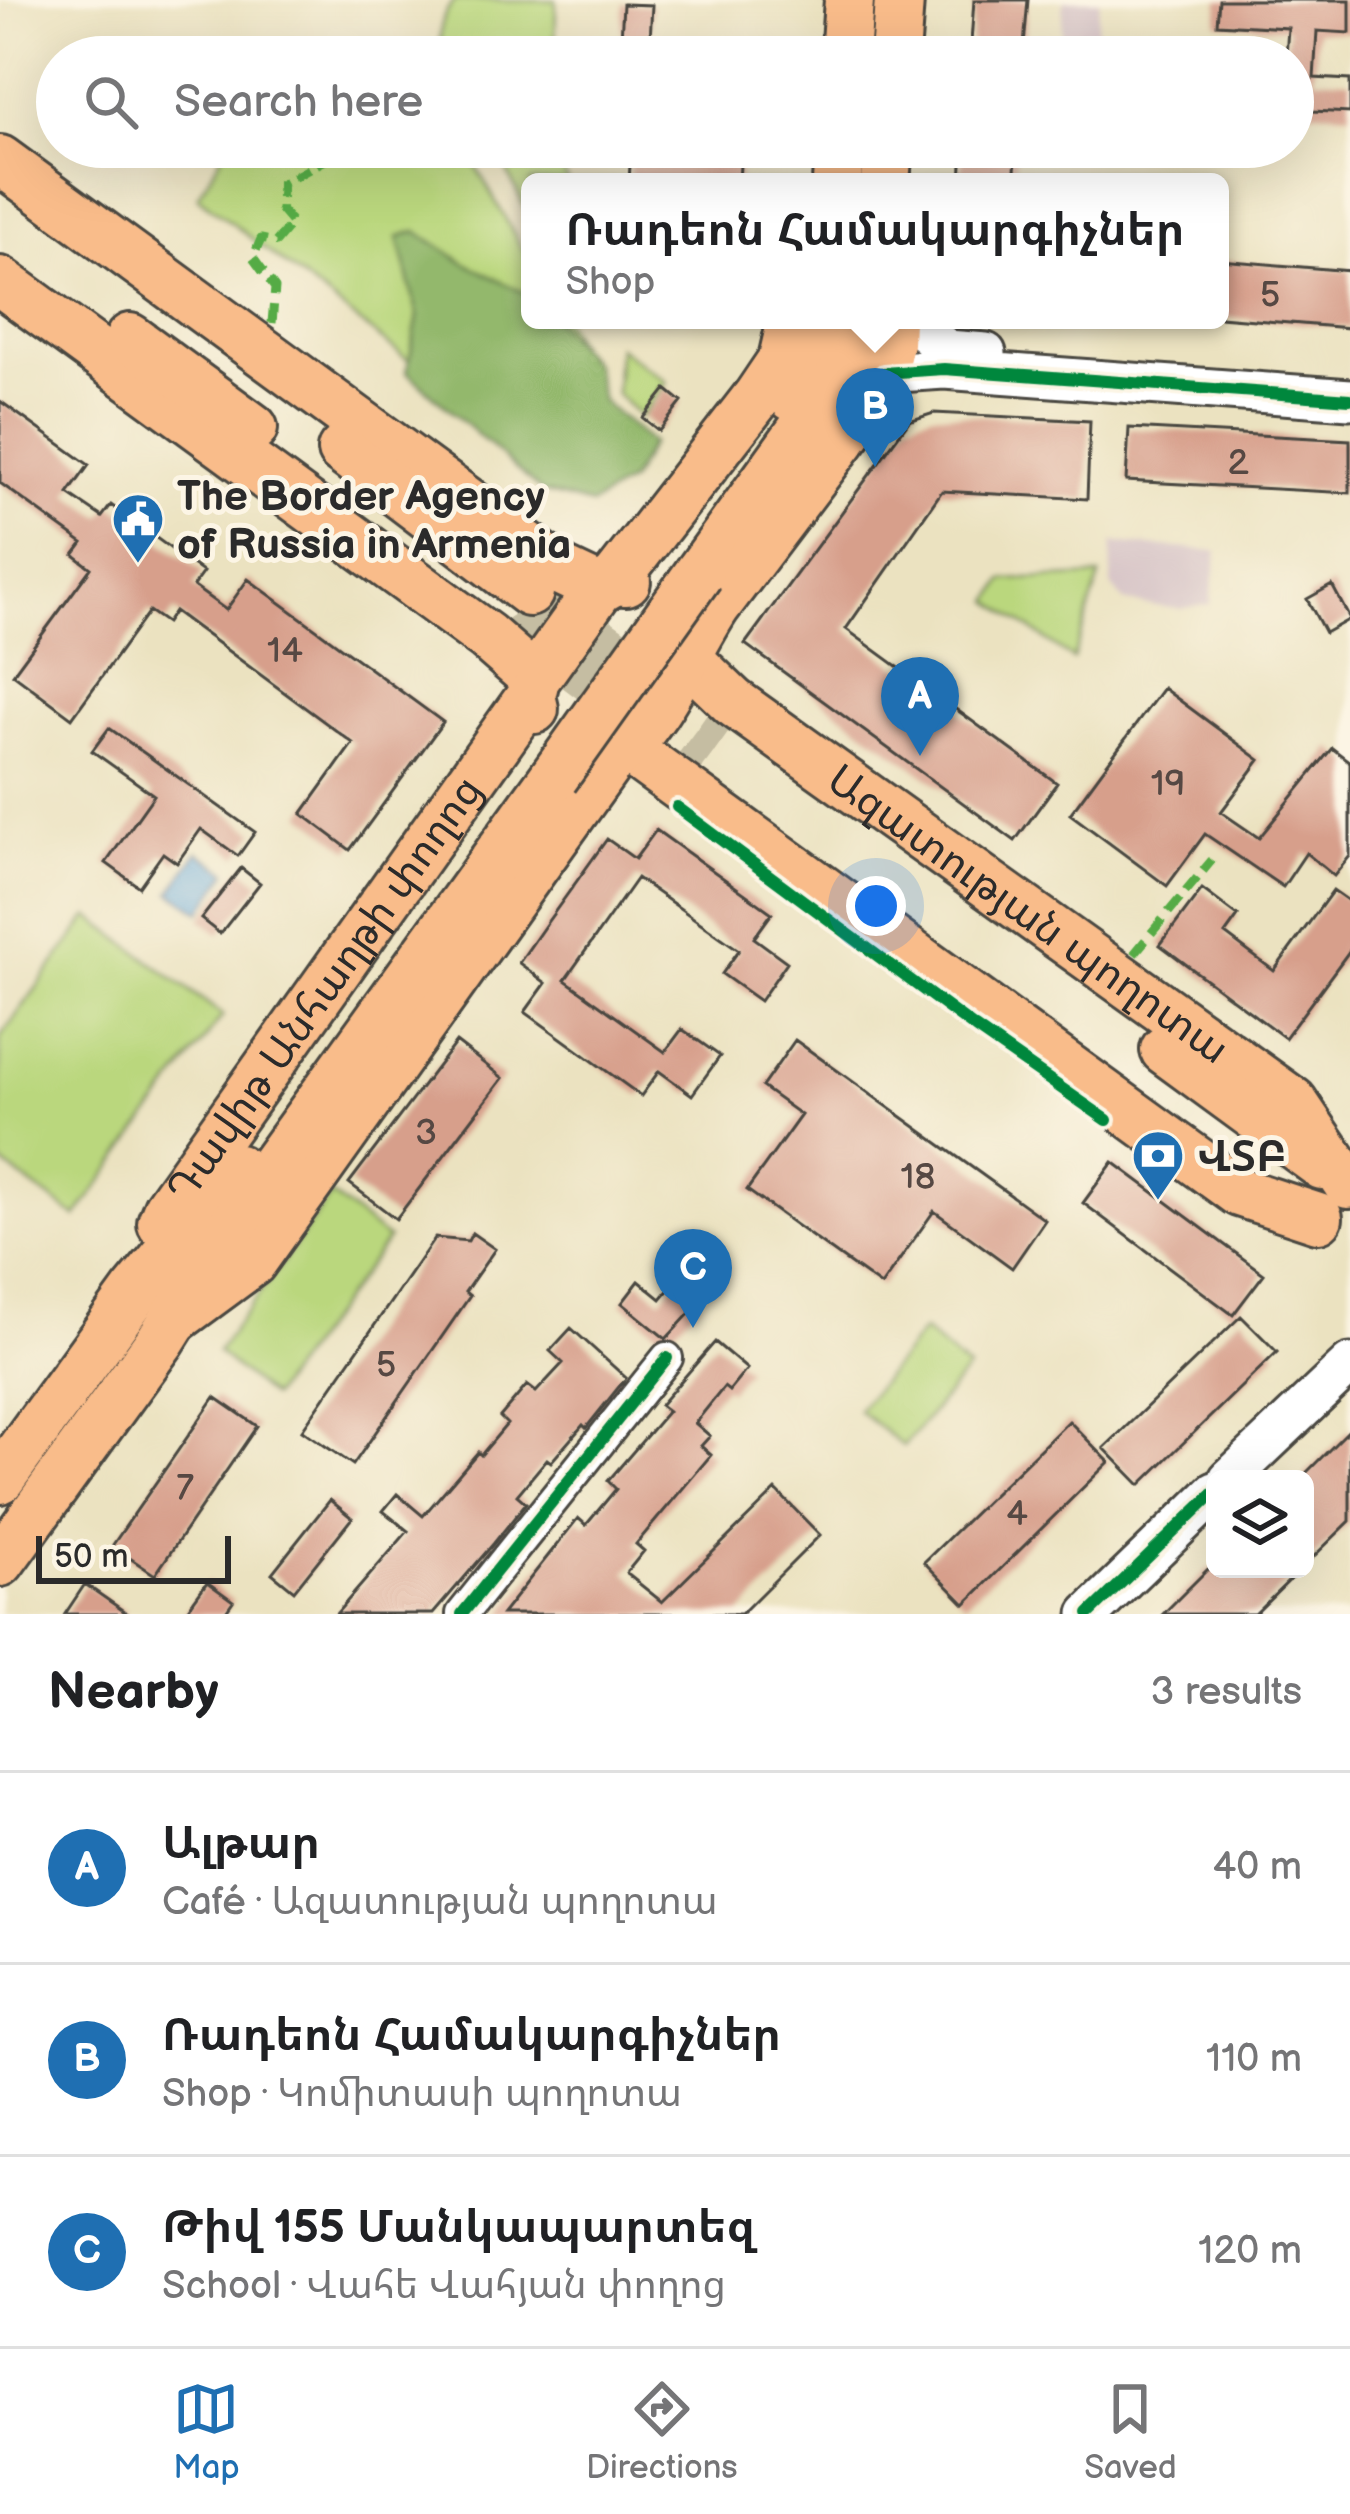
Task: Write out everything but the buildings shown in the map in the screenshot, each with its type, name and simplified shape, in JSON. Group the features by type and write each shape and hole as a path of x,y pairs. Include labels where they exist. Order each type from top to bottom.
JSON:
{"main road":[{"path":"846,36 849,0"},
{"path":"896,36 899,0"},
{"path":"0,160 563,572 617,584"},
{"path":"0,191 519,605 0,244"},
{"path":"0,281 488,637 565,737 1239,1192 1341,1207"},
{"path":"565,737 617,584 758,396 783,359 790,329"},
{"path":"690,609 806,380 825,329"},
{"path":"565,737 690,609 858,352 864,329"},
{"path":"565,737 690,609 877,393 889,329"},
{"name":"Ազատության պողոտա","path":"690,609 733,702 1293,1102 1341,1207"},
{"name":"Դավիթ Անհաղթի փողոց","path":"0,1479 135,1293 225,1186 565,737"},
{"name":"Դավիթ Անհաղթի փողոց","path":"135,1293 168,1208 565,737"},
{"name":"Դավիթ Անհաղթի փողոց","path":"0,1562 176,1318 248,1201 565,737"},
{"name":"Ազատության պողոտա","path":"717,749 1341,1207"}],"street":[{"path":"922,329 946,350 1350,384"},
{"path":"883,373 944,369 1350,399"},
{"path":"462,1614 668,1358"},
{"path":"1238,1470 1350,1364"},
{"path":"1261,1470 1350,1385"},
{"path":"1089,1614 1206,1501"},
{"path":"1110,1614 1206,1523"}],"shaded area":[{"path":"1064,0 1100,0 1097,36 1061,36"},
{"path":"1112,543 1218,551 1210,604 1179,609 1125,602 1111,585"}],"green space":[{"path":"456,0 556,0 555,36 440,36"},
{"path":"214,168 477,168 521,246 521,329 568,329 590,366 537,460 198,197"},
{"path":"505,168 562,168 564,173 521,173 521,200"},
{"path":"416,231 521,291 521,329 562,329 594,365 602,401 651,443 630,481 591,505 542,492 407,372 418,316 398,237"},
{"path":"618,347 667,382 640,417 616,393"},
{"path":"1100,576 1073,659 991,601 1004,580"},
{"path":"89,916 223,1015 76,1217 0,1162 0,1038"},
{"path":"331,1195 388,1239 271,1397 217,1352"},
{"path":"923,1331 968,1369 903,1447 858,1410"}],"water":[{"path":"198,852 228,872 201,912 171,892"}],"tunnel":[{"path":"529,592 728,733"},
{"path":"510,618 705,764"}],"marked path":[{"path":"272,323 275,288 253,258 261,239 276,242 292,223 281,210 282,184 311,168"},
{"path":"1134,954 1212,860"}],"cycle path":[{"path":"883,373 944,369 1350,399"},
{"path":"677,807 1107,1120"},
{"path":"462,1614 667,1358"},
{"path":"1089,1614 1206,1501"}],"place":[{"name":"Ռադեոն Համակարգիչներ","path":"875,467"},
{"name":"The Border Agency of Russia in Armenia","path":"138,565"},
{"name":"Ալթար","path":"920,756"},
{"name":"ՎՏԲ","path":"1158,1202"},
{"name":"Թիվ 155 Մանկապարտեզ","path":"693,1328"}]}
